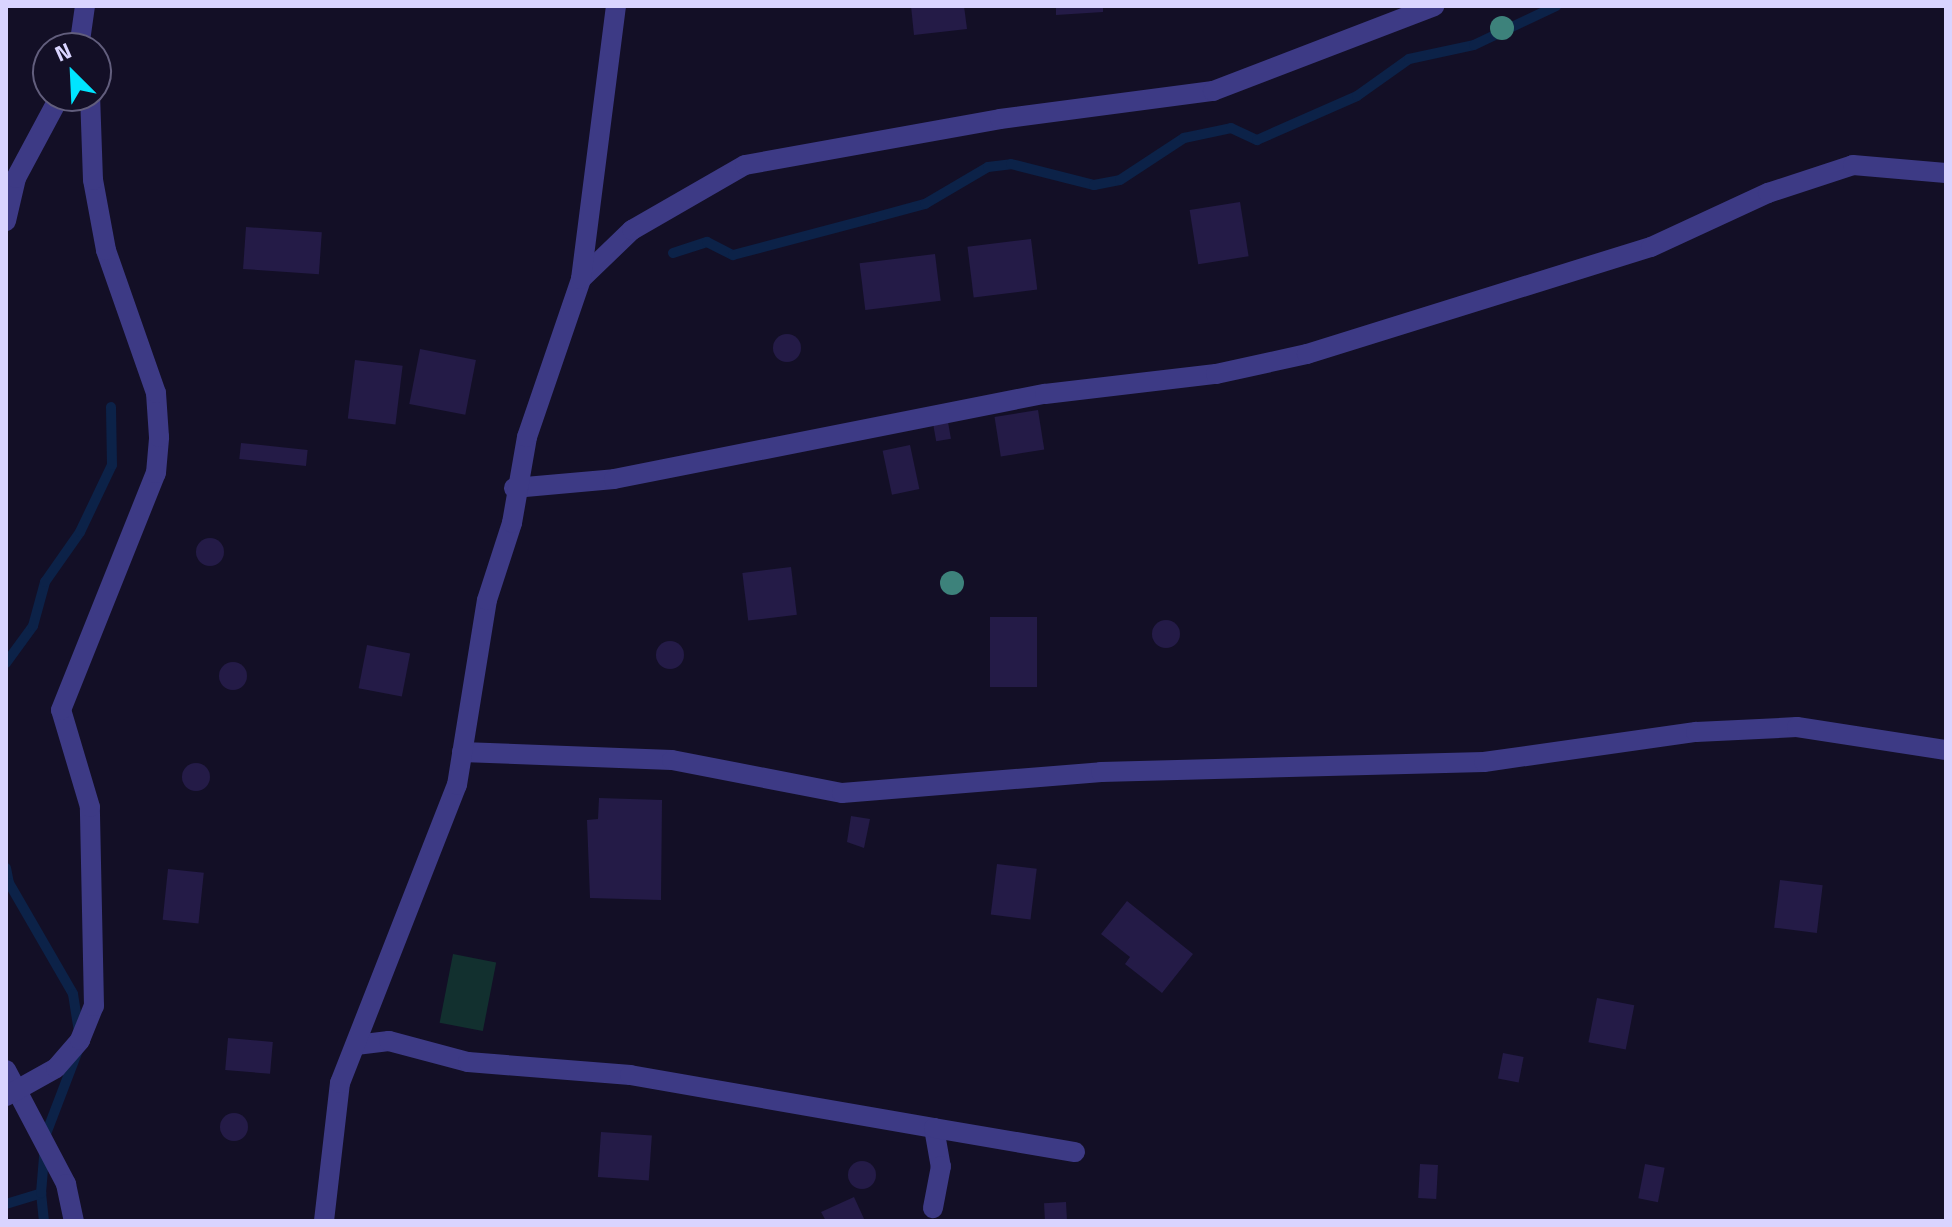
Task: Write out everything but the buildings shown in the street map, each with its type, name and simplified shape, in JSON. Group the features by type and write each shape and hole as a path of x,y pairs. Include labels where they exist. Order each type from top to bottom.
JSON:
{"street":[{"path":"83,32 85,6"},
{"path":"324,1221 340,1083 457,785 487,600 512,523 514,488 581,279 616,6"},
{"path":"581,279 632,230 745,165 1000,119 1213,91 1434,6"},
{"path":"6,221 16,178 51,112"},
{"path":"12,1093 56,1068 80,1040 94,1006 90,807 61,710 156,473 159,437 156,393 106,250 93,180 91,112"},
{"path":"514,488 614,479 1045,394 1216,374 1307,354 1651,247 1768,193 1853,165 1946,173"},
{"path":"462,752 685,761 842,793 1101,772 1484,762 1696,732 1797,727 1946,750"},
{"path":"356,1045 389,1041 468,1062 630,1075 734,1098 890,1116 934,1128 1075,1152"},
{"path":"6,1070 12,1093 66,1184 74,1221"},
{"path":"933,1208 941,1166 934,1128"}],"green space":[{"path":"453,954 496,962 483,1031 440,1023"}],"waterway":[{"path":"673,253 707,242 733,255 925,204 988,167 1011,164 1094,185 1120,180 1184,138 1231,128 1257,140 1357,96 1409,59 1474,45 1556,6"},
{"path":"6,663 33,626 45,582 80,532 112,465 111,407"},
{"path":"6,868 9,883 73,994 79,1031"},
{"path":"6,1204 41,1193 46,1134 78,1050"},
{"path":"41,1193 44,1221"}]}
